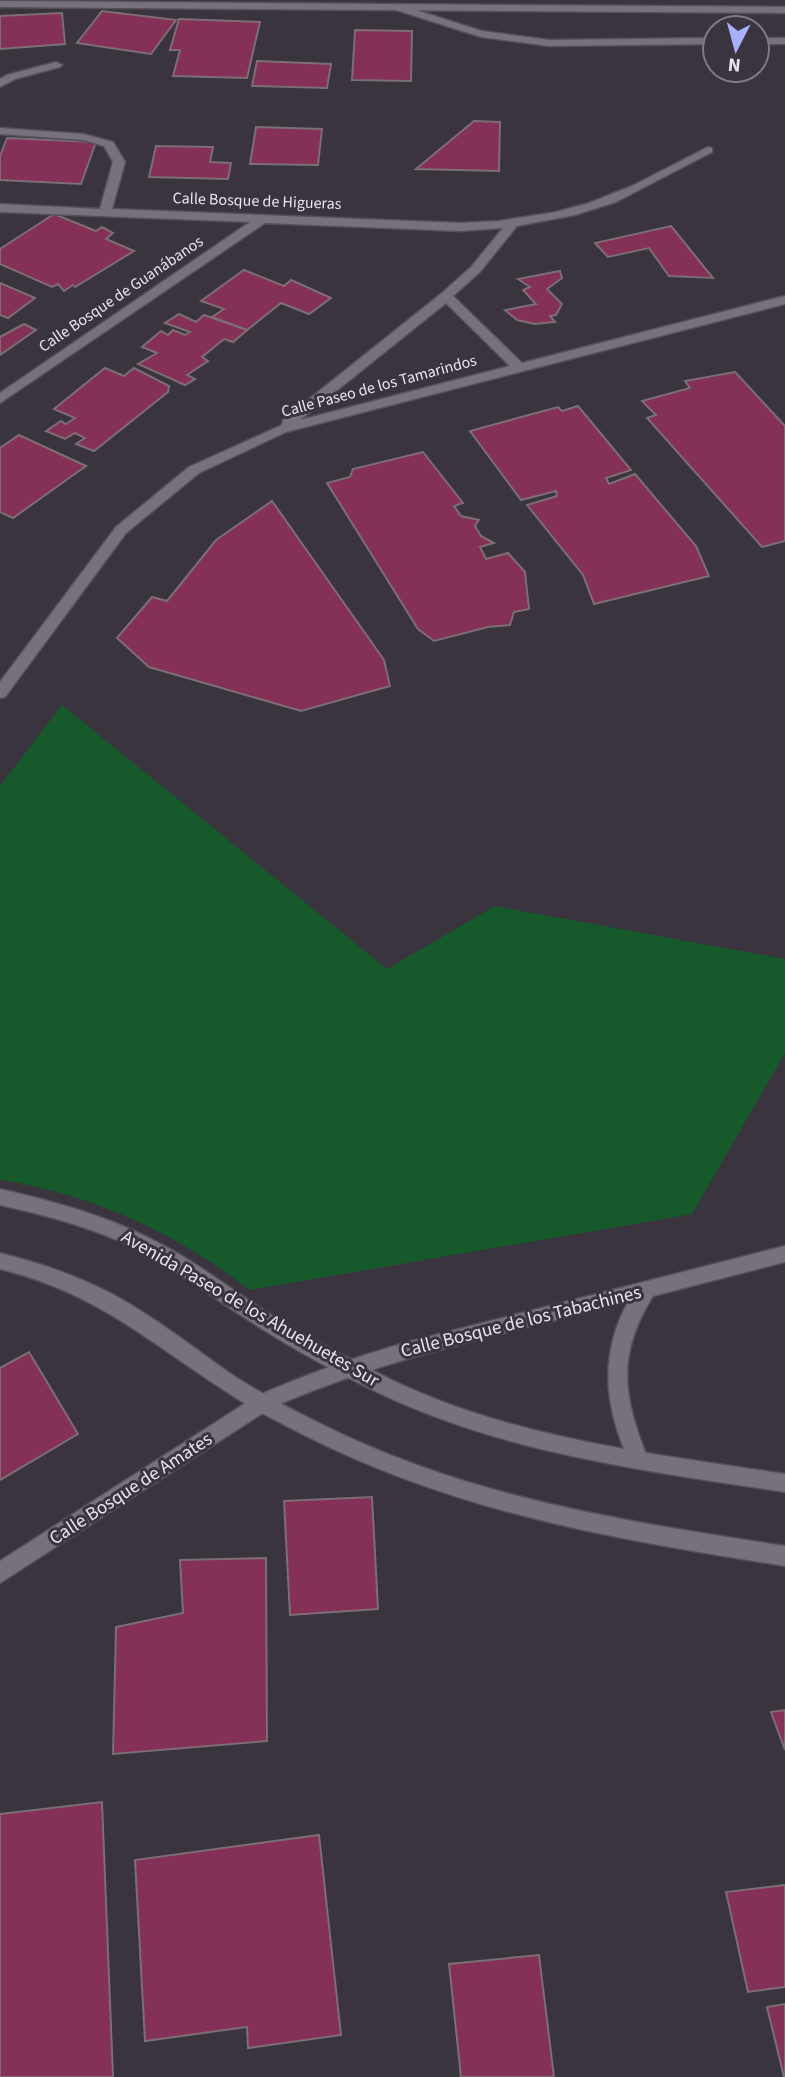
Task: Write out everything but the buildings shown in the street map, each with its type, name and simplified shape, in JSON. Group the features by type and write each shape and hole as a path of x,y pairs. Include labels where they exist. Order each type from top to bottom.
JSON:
{"street":[{"path":"0,4 278,3 397,7 785,10"},
{"path":"397,7 481,34 549,43 701,41"},
{"path":"0,84 11,77 56,65"},
{"path":"0,131 83,137 109,144 119,162 105,213"},
{"name":"Calle Bosque de Higueras","path":"0,208 460,227 512,225 567,214 613,199 708,150"},
{"name":"Calle Bosque de Guanábanos","path":"0,399 262,219"},
{"path":"281,429 446,296 475,270 512,225"},
{"path":"446,296 517,367"},
{"name":"Calle Paseo de los Tamarindos","path":"0,693 121,530 194,470 281,429 785,300"},
{"name":"Avenida Paseo de los Ahuehuetes Sur","path":"0,1197 99,1224 145,1245 189,1270 279,1330 350,1368 443,1411 502,1430 638,1459 785,1482"},
{"name":"Calle Bosque de los Tabachines","path":"262,1403 306,1383 350,1368 785,1254"},
{"path":"0,1261 63,1280 103,1299 142,1321 262,1403 401,1470 480,1497 564,1517 785,1556"},
{"path":"638,1459 623,1424 615,1393 616,1361 621,1335 632,1311 647,1290"},
{"name":"Calle Bosque de Amates","path":"0,1573 262,1403"}],"green space":[{"path":"62,705 387,969 495,906 785,959 785,1053 692,1214 250,1290 178,1242 129,1218 79,1198 0,1180 0,786"}]}
